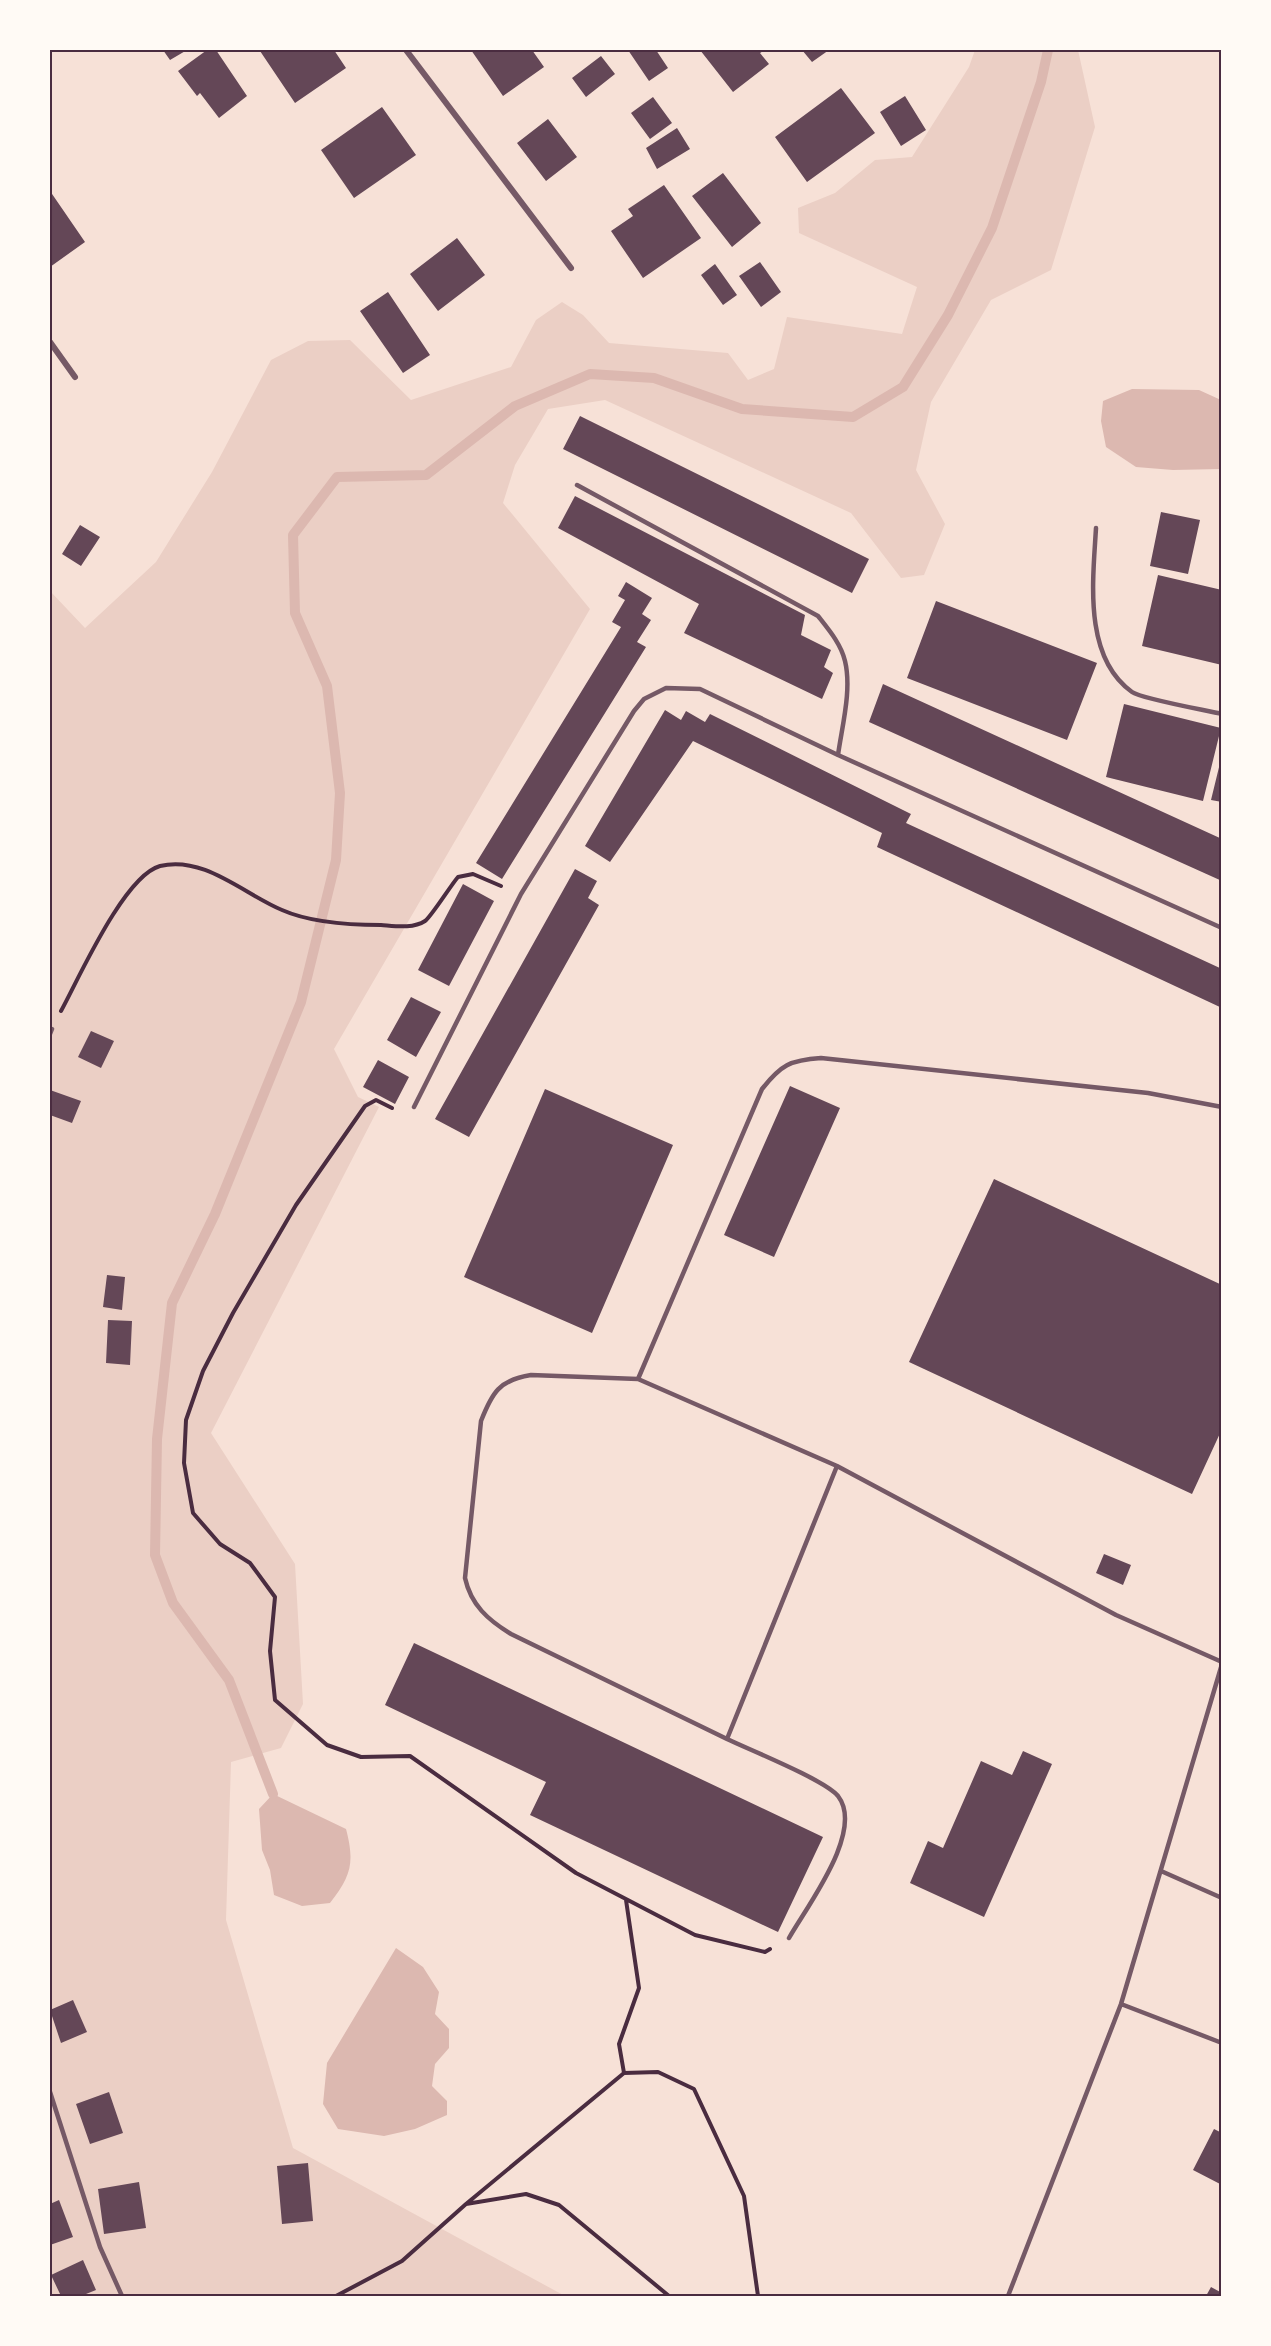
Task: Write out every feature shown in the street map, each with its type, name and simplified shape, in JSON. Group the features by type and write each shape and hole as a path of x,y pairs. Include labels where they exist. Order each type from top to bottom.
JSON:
{"street":[{"path":"406,50 571,268"},
{"path":"50,342 75,377"}],"lane":[{"path":"577,485 818,616 836,639 845,661 846,694 837,755"},
{"path":"1096,528 1092,586 1103,650 1115,675 1133,693 1221,714"},
{"path":"414,1107 521,894 634,711 654,693 666,688 700,689 837,755 1221,928"},
{"path":"638,1379 762,1089 776,1071 795,1060 821,1058 1148,1093 1221,1107"},
{"path":"789,1938 841,1846 846,1818 843,1805 826,1786 511,1634 481,1612 469,1595 465,1578 481,1421 490,1398 501,1385 516,1377 531,1375 638,1379 837,1466 1116,1615 1221,1663 1121,2004 1008,2296"},
{"path":"727,1739 837,1466"},
{"path":"1161,1871 1221,1898"},
{"path":"1121,2004 1221,2043"},
{"path":"50,2092 100,2247 122,2296"}],"path":[{"path":"51,1031 120,902 142,878 159,866 187,866 218,875 283,911 350,925 411,926 427,920 458,877 473,874 521,894"},
{"path":"393,1108 376,1100 365,1106 296,1205 203,1371 186,1420 184,1463 193,1513 220,1544 250,1563 275,1597 270,1651 275,1700 327,1745 361,1757 410,1756 576,1873 695,1935 765,1952 789,1938"},
{"path":"624,2073 619,2044 639,1988 626,1900"},
{"path":"336,2296 402,2261 466,2204 624,2073 658,2072 694,2089 744,2196 758,2296"},
{"path":"466,2204 526,2194 560,2205 669,2296"}],"shaded area":[{"path":"975,50 1078,50 1095,127 1051,270 991,300 931,402 916,470 945,524 924,575 901,578 851,513 605,400 548,409 515,465 503,503 590,609 334,1049 358,1097 379,1107 211,1433 295,1564 303,1704 281,1748 231,1762 226,1920 293,2148 565,2296 50,2296 50,591 85,628 156,562 212,472 271,360 308,341 350,340 411,400 511,367 536,320 562,302 583,315 609,343 728,353 748,380 774,369 787,317 902,334 917,287 799,233 798,208 835,193 875,160 912,157 969,67"},
{"path":"1132,389 1199,390 1221,400 1221,469 1173,470 1136,467 1106,447 1101,421 1103,401"},
{"path":"273,1794 346,1829 350,1851 349,1869 343,1885 330,1903 302,1906 274,1895 270,1870 262,1850 259,1809"},
{"path":"396,1948 423,1967 439,1992 435,2014 449,2029 449,2048 435,2064 432,2086 447,2101 447,2115 415,2129 384,2136 338,2129 323,2104 327,2063"}],"building":[{"path":"163,50 187,50 170,60"},
{"path":"207,50 216,50 247,96 219,118 200,93 197,96 178,71"},
{"path":"334,50 346,68 295,103 260,51"},
{"path":"471,50 532,50 544,67 503,96"},
{"path":"628,50 656,50 668,68 649,81"},
{"path":"700,50 765,50 760,53 769,64 733,92"},
{"path":"802,50 829,50 812,62"},
{"path":"601,56 615,74 586,97 572,78"},
{"path":"841,88 875,133 807,182 775,137"},
{"path":"905,96 926,130 901,146 880,112"},
{"path":"653,97 672,123 650,139 631,113"},
{"path":"382,107 416,155 354,198 321,150"},
{"path":"548,119 577,157 546,181 517,143"},
{"path":"677,128 690,149 657,169 646,148"},
{"path":"723,173 761,223 732,247 692,196"},
{"path":"664,185 701,238 643,278 611,231 633,216 628,209"},
{"path":"50,191 85,242 50,267"},
{"path":"457,238 485,275 438,311 410,274"},
{"path":"760,262 781,292 761,307 739,276"},
{"path":"715,264 737,295 723,305 701,275"},
{"path":"388,292 430,355 403,373 360,311"},
{"path":"580,416 869,559 852,593 563,449"},
{"path":"575,496 805,615 801,635 831,650 824,667 833,673 822,699 684,633 699,604 558,528"},
{"path":"1161,512 1200,520 1188,574 1150,566"},
{"path":"80,525 100,537 81,566 62,554"},
{"path":"1158,575 1222,590 1222,665 1142,646"},
{"path":"626,582 652,598 642,614 651,620 637,642 646,647 502,879 476,863 621,627 612,622 625,600 618,596"},
{"path":"936,601 1097,663 1067,740 907,678"},
{"path":"883,684 1222,839 1222,881 869,722"},
{"path":"1124,704 1221,728 1203,801 1106,777"},
{"path":"665,710 681,720 686,711 705,722 710,714 911,814 906,823 1222,969 1222,1008 877,847 882,833 693,741 610,862 585,846"},
{"path":"1222,759 1222,802 1211,800"},
{"path":"575,869 597,881 588,898 599,905 469,1137 435,1119"},
{"path":"463,884 494,901 449,986 418,970"},
{"path":"411,997 441,1012 416,1057 387,1040"},
{"path":"91,1031 114,1041 101,1068 78,1057"},
{"path":"378,1060 409,1077 395,1104 363,1087"},
{"path":"790,1086 840,1108 774,1257 724,1235"},
{"path":"545,1089 673,1145 592,1333 464,1277"},
{"path":"50,1090 81,1101 72,1123 50,1115"},
{"path":"994,1179 1222,1285 1222,1429 1192,1494 909,1362"},
{"path":"107,1275 125,1277 122,1310 103,1307"},
{"path":"108,1320 132,1321 130,1365 106,1363"},
{"path":"1104,1554 1131,1565 1123,1585 1096,1573"},
{"path":"414,1643 823,1837 778,1932 530,1815 546,1782 385,1705"},
{"path":"1023,1751 1052,1764 984,1917 910,1883 928,1841 943,1848 981,1761 1012,1775"},
{"path":"73,2000 87,2032 61,2043 50,2010"},
{"path":"109,2092 123,2133 90,2144 76,2104"},
{"path":"1214,2129 1222,2133 1222,2185 1193,2170"},
{"path":"308,2163 313,2221 282,2224 277,2166"},
{"path":"139,2182 146,2228 104,2234 98,2189"},
{"path":"59,2200 73,2237 50,2245 50,2204"},
{"path":"83,2260 96,2290 81,2296 61,2296 51,2275"},
{"path":"1211,2287 1222,2293 1222,2296 1206,2296"}],"waterway":[{"path":"273,1794 229,1680 173,1603 155,1555 157,1439 172,1303 215,1214 301,1002 336,860 340,793 327,686 295,613 293,535 337,477 426,475 515,406 590,374 654,378 742,409 853,417 903,387 948,315 992,228 1041,82 1048,50"}]}
